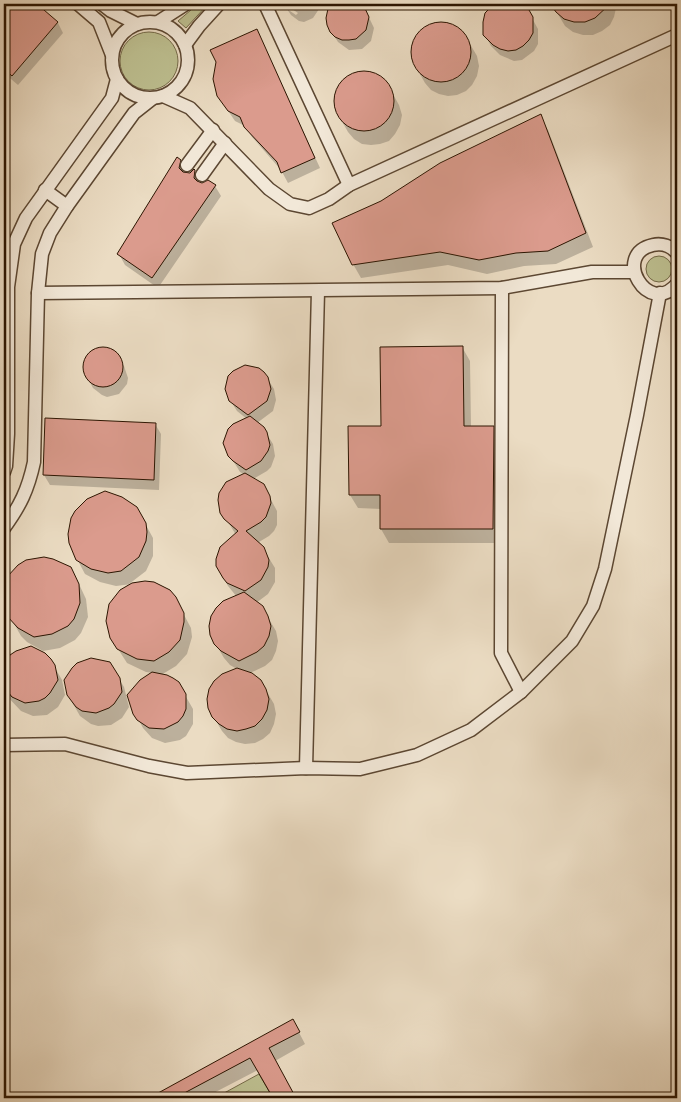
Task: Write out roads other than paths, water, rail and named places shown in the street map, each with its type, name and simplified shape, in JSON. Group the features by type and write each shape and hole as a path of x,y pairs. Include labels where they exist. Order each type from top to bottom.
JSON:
{"street":[{"path":"78,4 99,22 112,55"},
{"path":"102,4 111,11 137,24"},
{"path":"158,22 186,4"},
{"path":"185,45 199,26 220,4"},
{"path":"265,4 349,186"},
{"path":"4,528 16,510 29,484 34,462 38,293 42,254 50,233 67,206 134,113 158,97 174,90 182,81 187,70 188,57 185,45 179,34 158,22 137,24 128,28 120,36 112,55 112,67 117,79 124,88 132,94 143,97 158,97 190,108 269,188 290,204 309,208 329,199 349,186 677,35"},
{"path":"4,472 8,434 8,287 14,244 26,218 112,98 117,79"},
{"path":"188,165 213,130"},
{"path":"202,175 225,143"},
{"path":"45,190 67,206"},
{"path":"677,253 670,247 662,244 648,246 641,251 634,264 636,278 646,290 660,293 668,291 677,284"},
{"path":"38,293 502,288 592,272 634,272"},
{"path":"502,288 501,653 521,692"},
{"path":"306,768 318,291"},
{"path":"4,745 65,744 148,766 187,773 306,768 360,769 417,756 471,730 521,692 572,641 593,606 605,569 660,293"}]}
